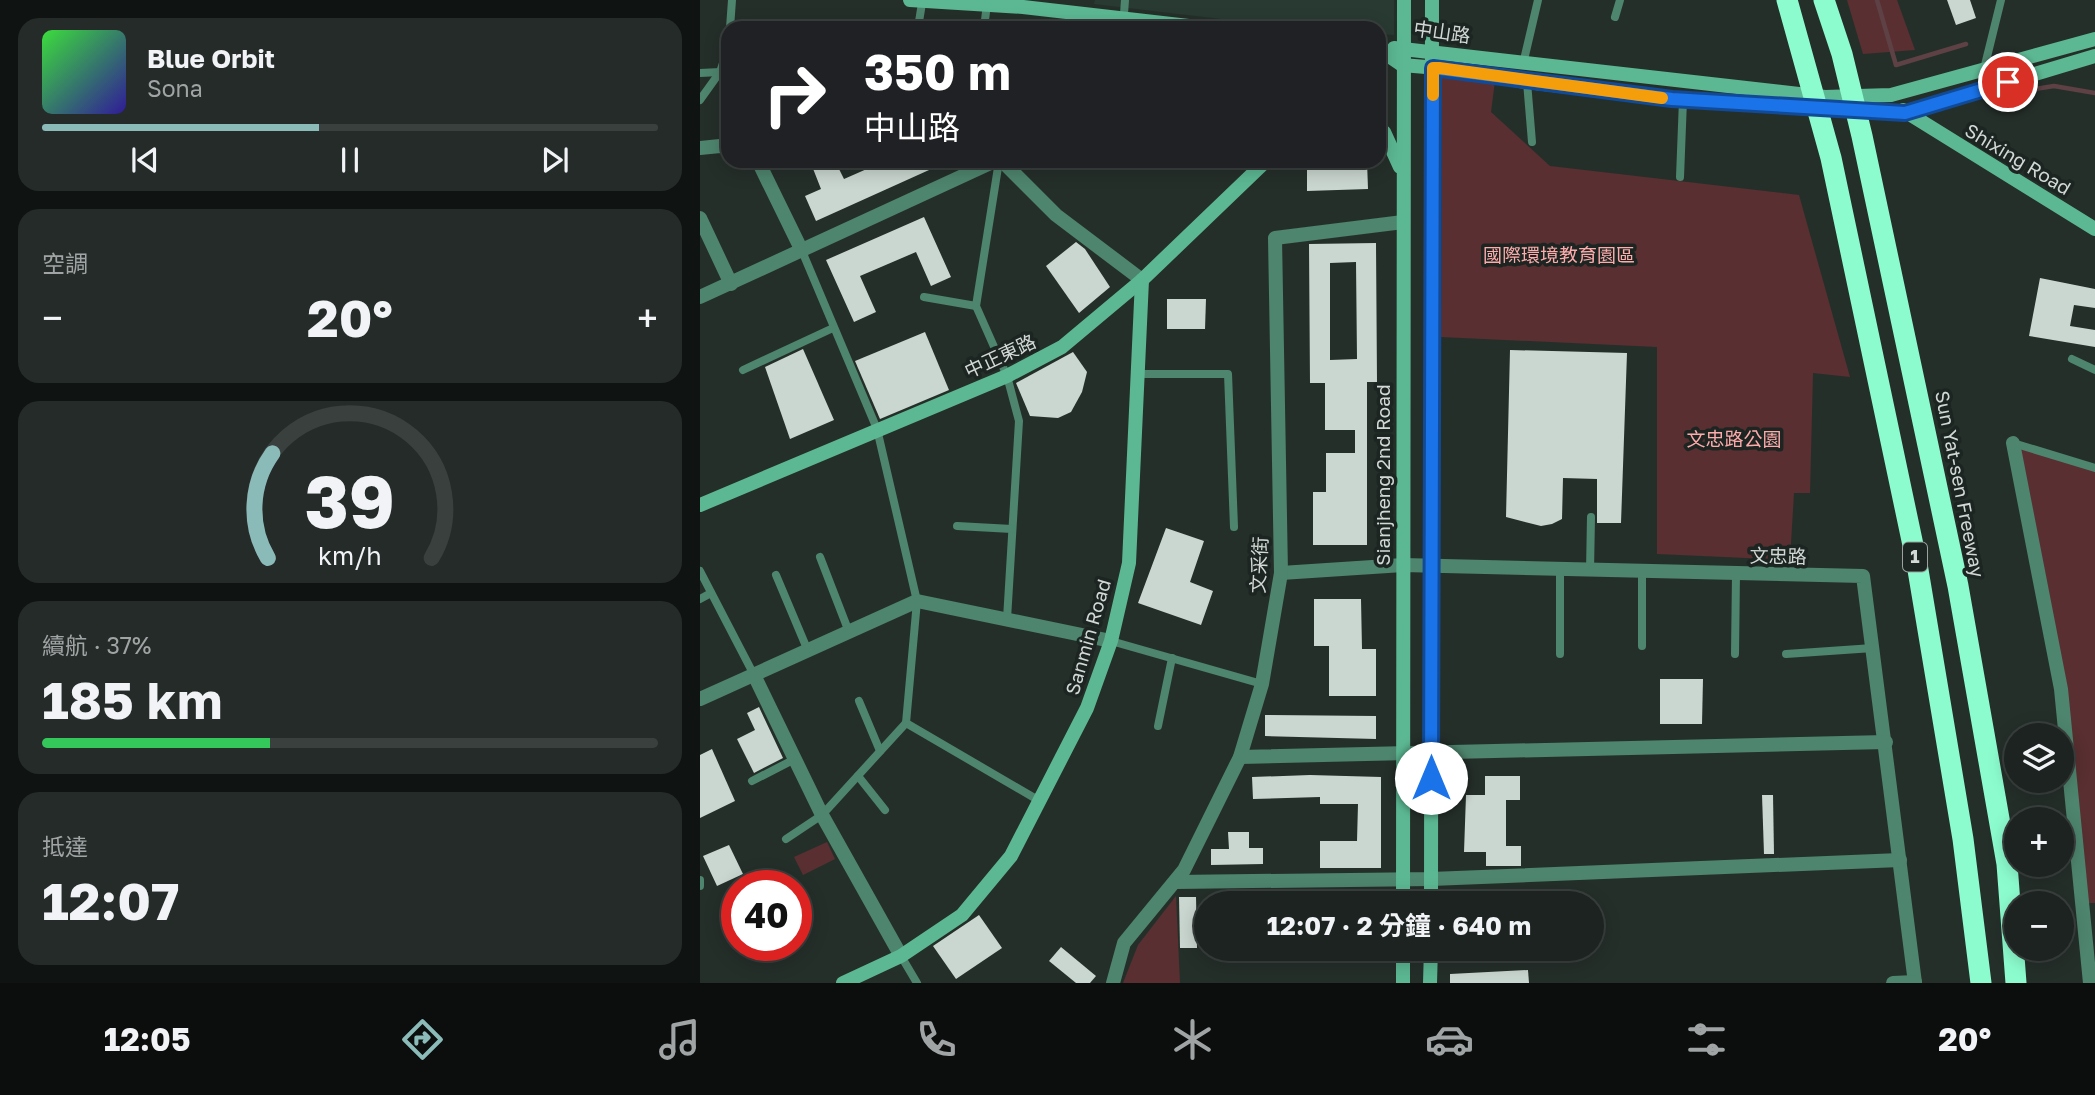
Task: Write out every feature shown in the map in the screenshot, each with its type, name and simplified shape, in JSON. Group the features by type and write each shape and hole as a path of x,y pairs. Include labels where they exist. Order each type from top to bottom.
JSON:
{"highway":[{"name":"1","path":"1787,0 1825,136 1917,564 1963,839 1981,983"},
{"name":"Sun Yat-sen Freeway","path":"1824,0 1842,54 1862,136 1960,599 2007,864 2017,983"}],"street":[{"name":"Sianjheng 2nd Road","path":"1403,891 1404,0"},
{"path":"1431,891 1432,0"},
{"path":"916,1 1023,4 1112,21"},
{"name":"中山路","path":"1386,49 1403,46 1523,64 1825,97 1891,95 2095,39"},
{"name":"中山路","path":"1386,55 1402,65 1683,100 1905,113 2095,56"},
{"name":"Shixing Road","path":"1891,95 1905,113 2095,229"},
{"path":"1386,137 1402,174"},
{"path":"700,148 721,146"},
{"path":"761,168 802,251"},
{"path":"700,297 984,168"},
{"path":"1006,168 1056,215 1142,280"},
{"name":"中正東路","path":"700,505 1007,376 1062,347 1142,280 1259,168"},
{"path":"700,218 731,284"},
{"name":"文采街","path":"1113,983 1124,943 1175,882 1240,757 1262,684 1281,573 1275,238 1402,222"},
{"name":"Sanmin Road","path":"843,983 901,956 962,915 1010,856 1087,708 1111,640 1129,563 1142,280"},
{"path":"2012,443 2061,689 2089,903 2090,983"},
{"name":"文忠路","path":"1281,573 1403,565 1863,576 1915,982"},
{"path":"700,699 916,601 1111,640"},
{"path":"754,675 822,815 901,956"},
{"path":"1240,757 1886,742"},
{"path":"1175,882 1403,880 1900,860"},
{"path":"1403,961 1403,983"},
{"path":"1430,961 1430,983"},
{"path":"1893,983 1915,982"}],"lane":[{"path":"730,21 732,0"},
{"path":"1123,21 1125,0"},
{"path":"1523,64 1538,0"},
{"path":"1615,17 1620,0"},
{"path":"1986,88 1984,69 2001,0"},
{"path":"916,1 917,21"},
{"path":"986,21 987,4"},
{"path":"700,100 721,69"},
{"path":"700,73 720,72"},
{"path":"1527,82 1532,142"},
{"path":"1680,177 1683,100"},
{"path":"998,168 976,306 1007,376 1019,421 1007,619"},
{"path":"786,839 822,815 906,723 916,601 877,429 802,251"},
{"path":"924,297 976,306"},
{"path":"743,370 833,328"},
{"path":"2072,359 2095,370"},
{"path":"1136,374 1228,374 1234,527"},
{"path":"2012,443 2095,468"},
{"path":"1590,571 1591,517"},
{"path":"957,526 1012,529"},
{"path":"820,557 849,632"},
{"path":"1560,570 1560,654"},
{"path":"700,572 754,675"},
{"path":"1642,572 1642,646"},
{"path":"1735,654 1736,574"},
{"path":"776,575 808,651"},
{"path":"700,598 711,593"},
{"path":"1111,640 1262,684"},
{"path":"1786,654 1873,648"},
{"path":"1158,726 1172,658"},
{"path":"859,701 880,751"},
{"path":"906,723 1038,800"},
{"path":"752,781 795,759"},
{"path":"858,776 885,810"},
{"path":"901,956 917,983"}],"shaded area":[{"path":"1095,0 1394,0 1394,35 1386,34 1386,21 1238,21 1094,4"}],"green space":[{"path":"1847,0 1897,0 1915,50 1863,54"},
{"name":"國際環境教育園區","path":"1442,76 1495,81 1491,112 1550,166 1799,195 1850,377 1813,373 1810,493 1794,493 1790,560 1657,554 1657,347 1441,337"},
{"path":"2013,443 2095,469 2095,903 2084,903 2072,793 2074,723 2065,723 2061,689"},
{"path":"827,842 835,859 812,870 800,870 794,857"},
{"path":"1176,896 1180,983 1123,983 1138,945"}],"building":[{"path":"1947,0 1970,0 1976,18 1956,25"},
{"path":"813,168 838,168 844,179 869,168 933,168 816,221 805,196 821,189"},
{"path":"1307,168 1367,168 1368,189 1307,191"},
{"path":"924,217 951,277 931,286 916,252 860,276 876,312 854,322 826,260"},
{"path":"1076,242 1085,249 1110,287 1079,313 1046,266"},
{"path":"1376,243 1377,382 1367,382 1367,545 1313,545 1313,492 1326,492 1326,453 1355,453 1355,430 1325,430 1325,383 1310,383 1309,244","holes":["1356,262 1357,359 1330,360 1330,263"]},
{"path":"2040,278 2095,289 2095,308 2074,305 2070,326 2095,330 2095,347 2029,336"},
{"path":"1167,299 1206,299 1205,329 1167,329"},
{"path":"925,332 949,390 880,419 855,361"},
{"path":"803,349 834,420 790,439 765,367"},
{"path":"1510,350 1627,353 1621,523 1597,523 1597,479 1563,478 1562,519 1552,524 1541,526 1506,517"},
{"path":"1073,352 1087,372 1082,392 1071,412 1058,418 1030,416 1016,383"},
{"path":"1166,528 1204,541 1190,582 1213,591 1201,625 1138,603"},
{"path":"1314,599 1361,599 1362,649 1376,649 1376,696 1329,696 1329,646 1314,646"},
{"path":"1660,679 1703,679 1702,724 1660,724"},
{"path":"759,707 783,758 754,773 737,739 755,730 747,713"},
{"path":"1265,715 1376,716 1376,739 1265,736"},
{"path":"712,749 735,801 700,818 700,755"},
{"path":"1485,776 1520,776 1520,800 1506,800 1506,846 1521,846 1521,866 1486,866 1486,852 1464,852 1466,795 1485,795"},
{"path":"1252,777 1381,777 1381,868 1320,868 1320,841 1357,841 1358,804 1320,804 1320,797 1253,799"},
{"path":"1762,795 1773,795 1774,854 1764,854"},
{"path":"1228,832 1249,832 1249,848 1263,848 1263,864 1211,865 1211,849 1229,849"},
{"path":"729,845 741,870 721,870 721,884 717,886 703,856"},
{"path":"1179,897 1194,897 1194,948 1180,948"},
{"path":"979,915 1002,948 956,979 933,946"},
{"path":"1061,947 1096,976 1090,983 1076,983 1049,961"},
{"path":"1528,970 1529,983 1450,983 1450,974"}],"waterway":[{"path":"1877,0 1896,65 1966,44"},
{"path":"1992,91 2004,94 2054,86 2095,93"}],"slow traffic":[{"path":"1433,95 1433,68 1439,68 1662,98"}],"route":[{"path":"1431,778 1433,68 1672,99 1905,113 2008,82"}],"park label":[{"name":"文忠路公園","path":"1734,439"}]}
